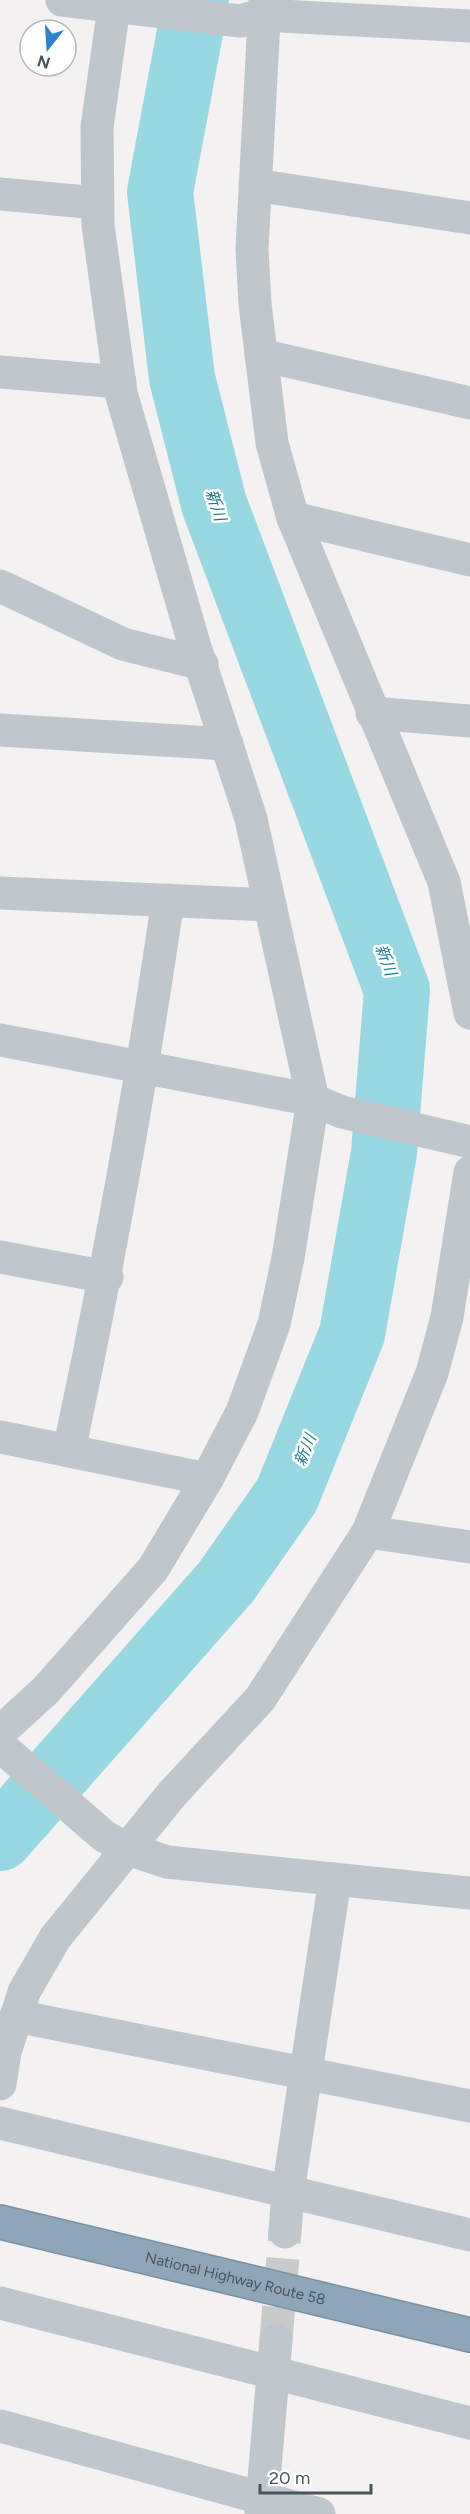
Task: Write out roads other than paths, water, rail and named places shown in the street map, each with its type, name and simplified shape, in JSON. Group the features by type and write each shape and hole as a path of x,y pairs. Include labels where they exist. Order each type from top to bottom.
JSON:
{"highway":[{"name":"National Highway Route 58","path":"0,2222 470,2335"}],"street":[{"path":"62,0 470,26"},
{"path":"121,4 97,127 98,225 120,382 201,664 250,819 270,905 327,1106 288,1258 274,1324 242,1412 207,1479 153,1569 2,1743 115,1842 167,1862 470,1893"},
{"path":"256,12 255,185 252,249 261,355 272,443 293,518 444,882 470,1013"},
{"path":"255,185 470,218"},
{"path":"0,194 97,203"},
{"path":"261,355 470,403"},
{"path":"0,372 120,382"},
{"path":"293,518 470,560"},
{"path":"0,586 123,644 201,664"},
{"path":"372,713 470,721"},
{"path":"0,730 227,744"},
{"path":"0,893 270,905"},
{"path":"69,1451 106,1277 143,1068 168,900"},
{"path":"0,1040 327,1106 459,1140"},
{"path":"0,2084 5,2052 24,1992 115,1842 260,1699 368,1532 432,1373 458,1319 470,1172"},
{"path":"0,1257 106,1277"},
{"path":"0,1437 207,1479"},
{"path":"368,1532 470,1547"},
{"path":"285,2232 288,2192 335,1879"},
{"path":"16,2016 470,2106"},
{"path":"0,2123 470,2235"},
{"path":"0,2303 274,2375 470,2423"},
{"path":"262,2505 276,2340"},
{"path":"0,2426 262,2505 319,2514"}],"waterway":[{"name":"新川","path":"0,1838 226,1582 287,1495 352,1334 384,1153 397,990 214,504 182,378 160,192 196,0"}],"tunnel":[{"path":"276,2340 285,2232"}]}
